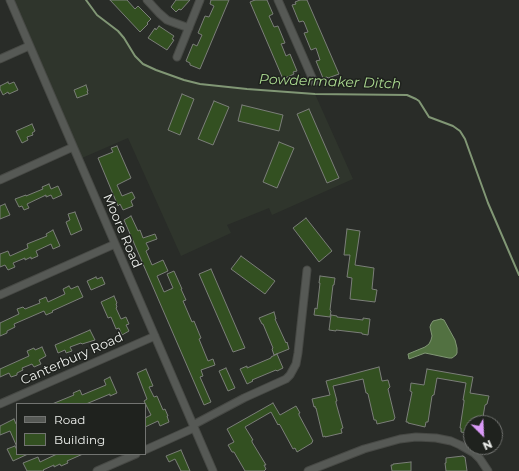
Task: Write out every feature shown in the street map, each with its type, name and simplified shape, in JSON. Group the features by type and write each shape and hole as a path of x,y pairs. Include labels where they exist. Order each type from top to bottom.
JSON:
{"street":[{"name":"Moore Road","path":"10,0 213,471"},
{"path":"146,0 167,20 189,28"},
{"path":"177,57 200,0"},
{"path":"278,0 314,82"},
{"path":"0,59 29,46"},
{"path":"0,180 73,147"},
{"path":"0,295 115,244"},
{"path":"146,450 194,427 244,398 286,379 290,375 296,364 298,353 307,270"},
{"name":"Canterbury Road","path":"0,404 155,336"},
{"path":"308,471 364,448 416,437 436,438 451,441 460,445 474,453 488,471"},
{"path":"97,471 134,455"}],"shaded area":[{"path":"14,0 86,0 97,15 118,31 135,56 143,64 184,80 200,84 315,94 353,179 272,215 269,208 227,225 231,233 181,256 128,138 82,158"},
{"path":"441,319 444,320 455,340 457,348 456,355 449,358 425,353 409,359 408,354 429,344 432,336 430,327 431,324 433,321"}],"building":[{"path":"110,0 127,0 135,9 138,6 151,19 140,32"},
{"path":"176,0 190,0 181,10 179,9 176,12 171,7"},
{"path":"211,0 229,0 200,69 190,65 190,63 186,61 193,44 197,46 202,35 198,33 205,16 209,17 214,6 210,4"},
{"path":"255,0 267,0 273,14 269,16 274,27 278,26 285,43 281,44 286,56 290,54 297,71 283,79 250,2"},
{"path":"307,0 339,74 328,78 323,78 316,61 320,60 316,48 311,50 304,33 308,32 304,22 299,22 292,5 296,4 295,2"},
{"path":"159,26 174,36 172,39 174,40 167,50 148,38 155,28 156,30"},
{"path":"8,82 9,84 14,82 18,90 9,94 8,92 3,95 0,86"},
{"path":"86,85 88,94 77,98 74,90"},
{"path":"182,94 194,99 180,135 168,130"},
{"path":"214,101 229,107 213,145 198,139"},
{"path":"242,105 283,115 279,131 238,121"},
{"path":"309,109 339,178 327,183 297,114"},
{"path":"32,124 35,131 32,133 33,135 27,137 28,140 22,143 16,131"},
{"path":"279,142 294,148 277,188 263,182"},
{"path":"117,146 131,178 117,185 122,196 132,192 135,198 131,201 133,206 123,210 120,204 118,206 98,158 113,152 111,148"},
{"path":"49,184 51,189 58,186 62,195 53,199 51,195 46,197 46,195 27,204 29,208 24,210 22,206 19,207 15,199 43,189 42,187"},
{"path":"5,204 10,215 0,219 0,206"},
{"path":"75,212 82,230 71,235 66,222 70,220 68,214"},
{"path":"131,216 143,238 155,234 157,239 146,243 149,249 146,251 152,265 163,260 168,271 157,276 164,292 173,288 167,274 174,271 186,300 183,301 192,322 194,321 201,338 199,339 208,361 213,359 215,365 201,370 203,376 200,377 211,402 204,405 124,220"},
{"path":"306,218 332,251 319,262 293,228"},
{"path":"347,229 360,231 355,265 374,268 372,289 377,290 375,302 350,299 352,278 347,277 350,255 344,255"},
{"path":"53,230 60,246 53,249 51,244 36,251 38,256 25,260 25,258 13,263 15,267 8,270 5,265 0,267 0,254 8,251 10,256 28,248 27,244 47,236 46,234"},
{"path":"241,256 275,281 265,294 231,269"},
{"path":"211,269 245,348 233,352 199,274"},
{"path":"320,276 335,278 330,317 314,315 315,308 317,309"},
{"path":"96,277 97,279 102,277 105,284 91,290 87,281"},
{"path":"69,286 71,289 78,286 83,297 46,315 44,311 14,324 15,327 0,336 0,323 19,314 17,309 23,307 25,309 40,303 39,300 46,297 48,302 65,294 63,289"},
{"path":"114,296 117,303 116,308 121,319 126,317 129,324 126,325 129,331 122,335 119,328 116,329 111,317 108,318 101,302"},
{"path":"274,312 275,319 289,349 274,355 273,348 259,318"},
{"path":"331,315 363,320 363,318 370,319 368,335 362,333 329,330"},
{"path":"90,330 95,340 70,347 72,351 66,353 65,350 58,353 55,345"},
{"path":"42,347 46,356 39,360 41,364 34,367 32,364 22,368 23,370 17,373 17,375 11,377 9,373 0,377 0,369 29,356 27,351"},
{"path":"277,354 283,368 252,380 253,381 247,384 240,369 247,366 247,368"},
{"path":"379,367 382,381 388,380 390,387 388,389 395,418 394,420 377,424 376,420 374,420 363,379 333,386 343,428 341,429 342,433 323,437 316,408 315,406 314,407 312,399 330,395 326,381"},
{"path":"226,368 235,388 228,391 219,371"},
{"path":"146,369 153,386 149,387 154,397 157,396 163,410 165,409 169,422 160,426 158,421 146,427 146,418 151,415 144,401 147,399 137,373"},
{"path":"427,369 473,377 470,393 489,396 487,404 485,405 483,415 463,415 463,432 461,432 460,428 466,383 437,378 434,395 432,396 428,422 426,422 425,427 406,422 412,392 410,391 411,383 424,385"},
{"path":"110,377 117,393 110,396 110,394 88,403 54,403 74,395 73,393 80,390 82,395 106,385 104,380"},
{"path":"273,403 280,415 296,406 300,413 299,415 313,441 297,452 295,448 293,449 271,412 245,427 266,465 264,465 266,469 264,471 245,471 228,445 234,442 227,429"},
{"path":"14,419 16,424 16,445 10,431 0,435 0,426"},
{"path":"15,446 16,455 26,455 13,461 7,449"},
{"path":"181,450 190,471 181,471 175,459 169,462 166,456"},
{"path":"55,455 81,455 67,461 68,463 61,466 60,464 54,467 54,465 43,470 44,471 27,471 23,463 38,457 40,462"},
{"path":"465,457 467,471 446,471 446,458"},
{"path":"411,462 411,471 392,471 391,465 393,464"}],"waterway":[{"name":"Powdermaker Ditch","path":"86,0 97,15 118,31 135,56 143,64 184,80 200,84 247,89 315,94 407,95 416,99 419,101 429,117 453,126 460,131 465,139 488,203 519,275"}]}
